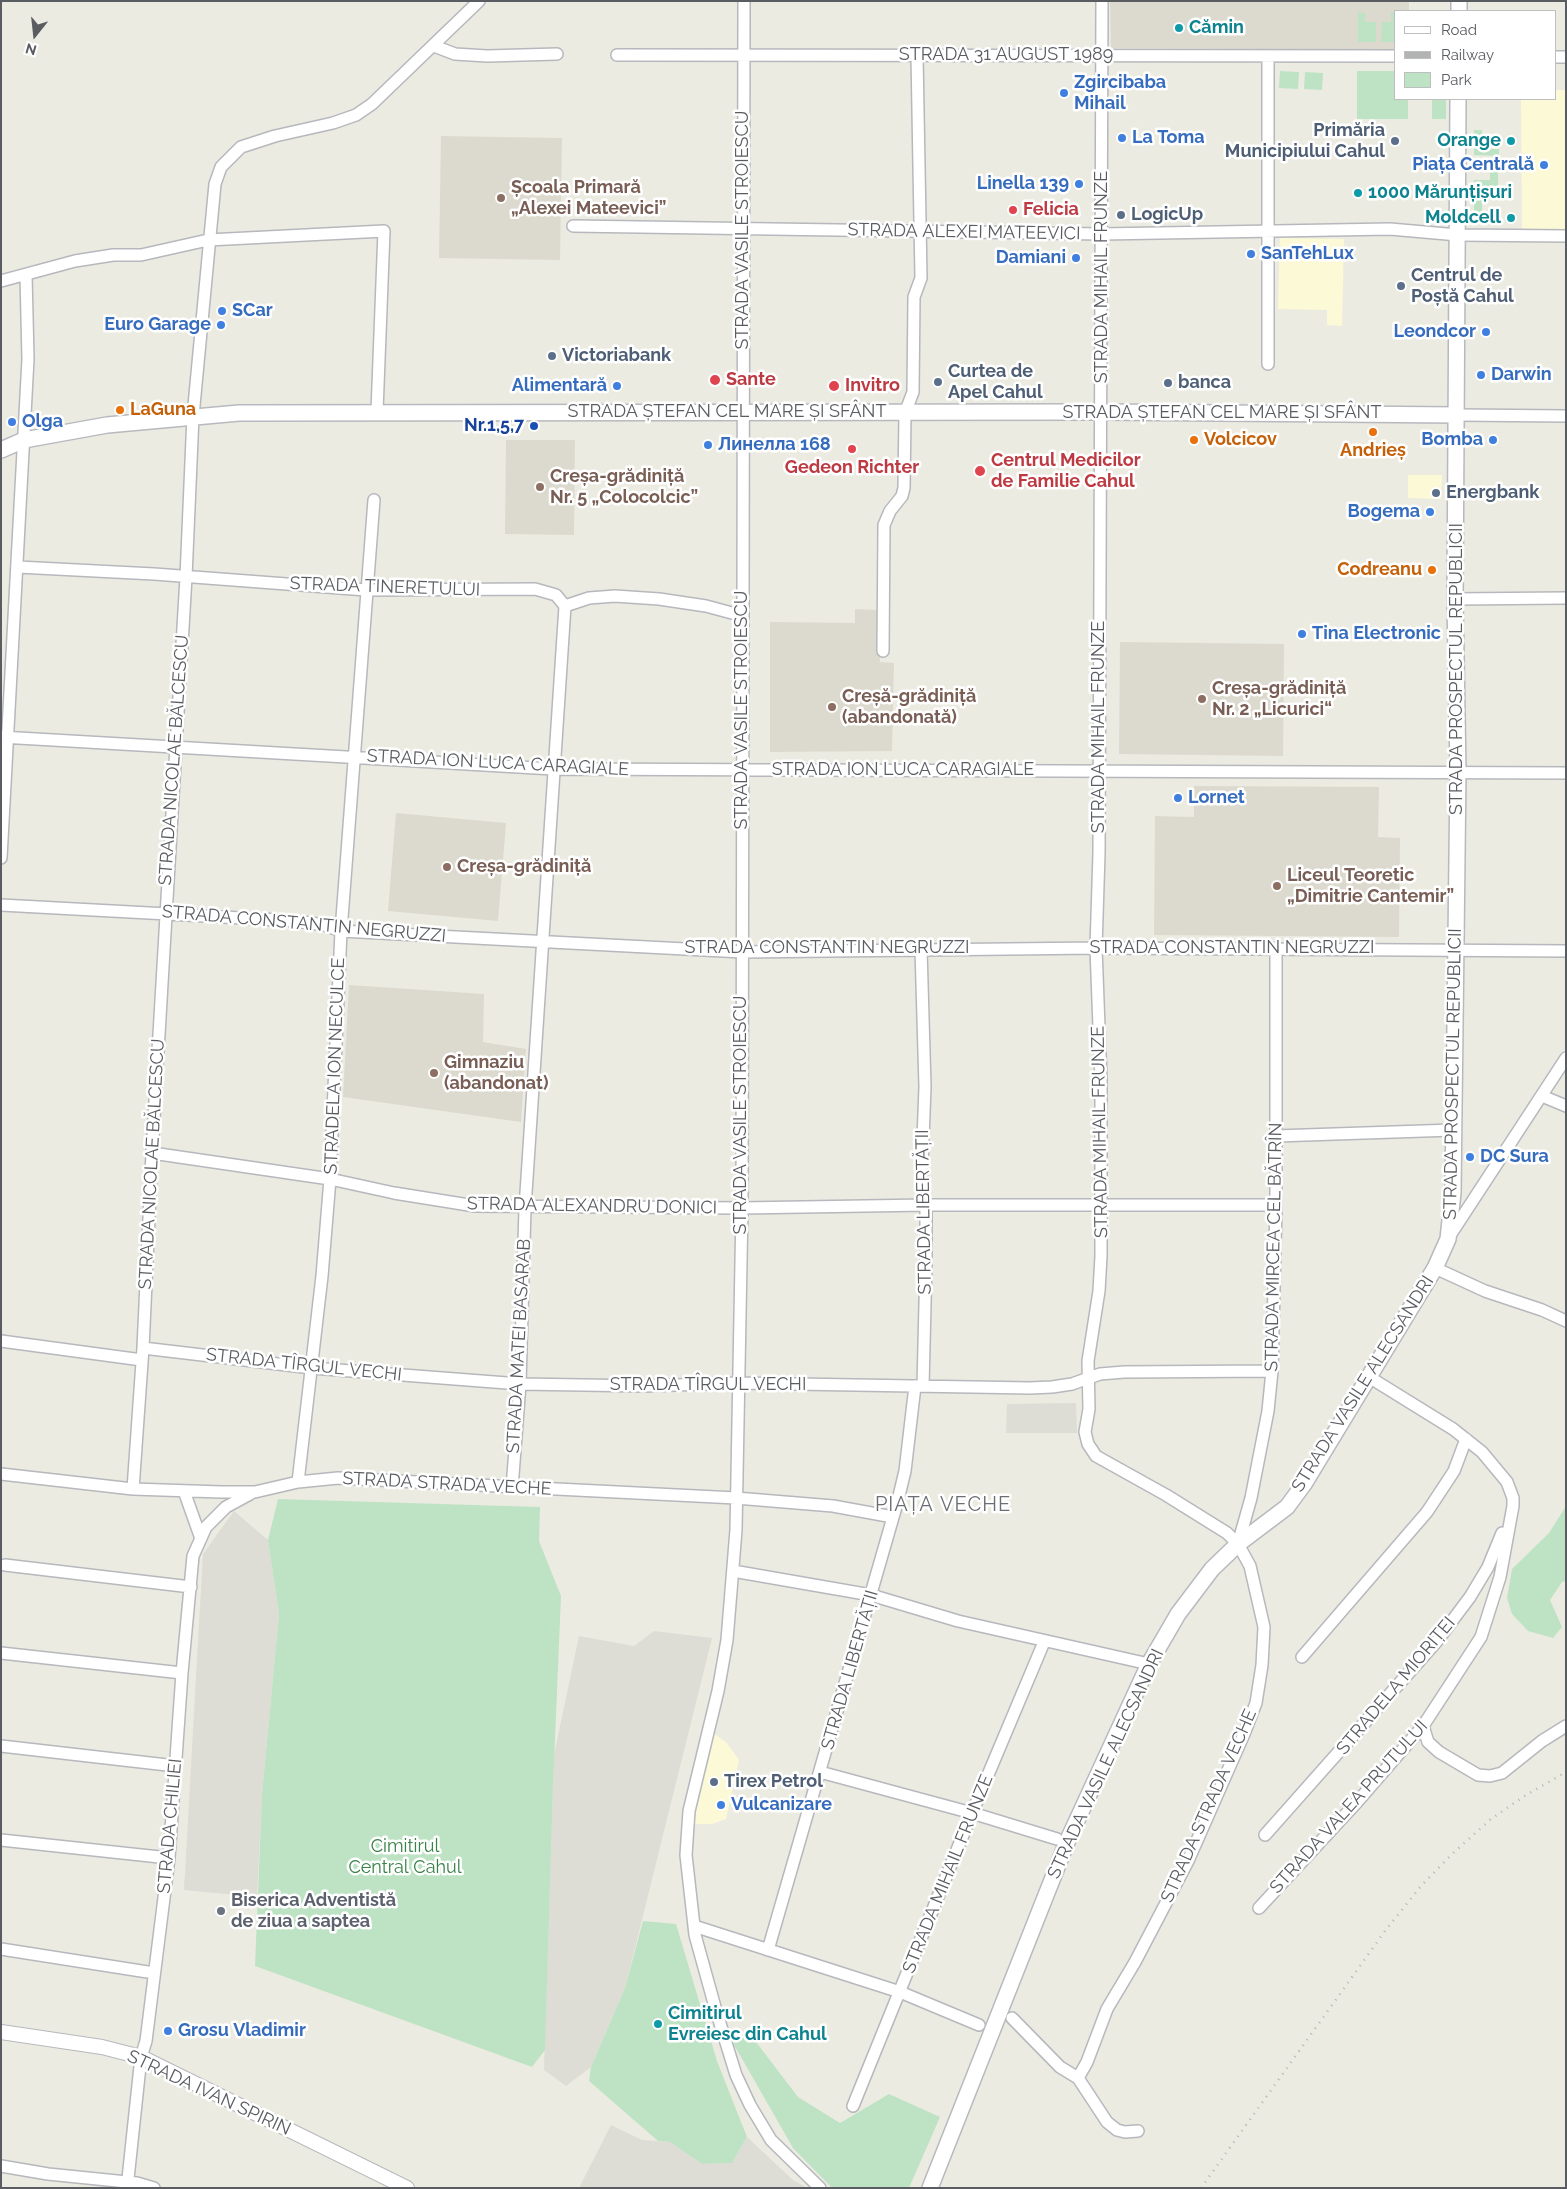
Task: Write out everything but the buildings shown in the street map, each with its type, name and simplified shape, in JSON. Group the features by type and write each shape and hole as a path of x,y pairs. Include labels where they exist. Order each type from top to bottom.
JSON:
{"main road":[{"name":"STRADA PROSPECTUL REPUBLICII","path":"1448,1239 1452,1206 1458,772 1455,599 1458,415 1458,100"},
{"name":"STRADA ȘTEFAN CEL MARE ȘI SFÂNT","path":"1,450 24,440 107,425 239,413 377,411 1101,412 1458,415"},
{"name":"STRADA VASILE ALECSANDRI","path":"930,2188 1067,1842 1148,1664 1196,1589 1238,1544 1273,1519 1296,1495 1435,1268 1448,1239"}],"street":[{"name":"STRADA NICOLAE BĂLCESCU","path":"133,1489 143,1354 152,1153 186,577 193,416 208,240 215,184 221,167 241,147 275,136 333,123 356,114 372,104 396,84 479,1"},
{"name":"STRADA VASILE STROIESCU","path":"744,1 742,1208 736,1498 733,1571 727,1640 718,1691 689,1811 686,1855 694,1926 717,2016 736,2075 750,2105 771,2140 820,2188"},
{"name":"STRADA MIHAIL FRUNZE","path":"1091,1451 1085,1432 1089,1409 1087,1377 1099,1291 1102,1206 1101,1080 1096,948 1101,412 1102,1"},
{"path":"434,46 454,54 487,56 557,54"},
{"path":"883,651 884,525 890,511 902,496 904,488 904,412 913,392 914,297 921,278 917,54"},
{"name":"STRADA 31 AUGUST 1989","path":"617,55 1394,56"},
{"path":"1268,56 1270,232 1268,364"},
{"name":"STRADA ALEXEI MATEEVICI","path":"573,226 1102,234 1390,229 1458,235 1566,236"},
{"path":"1,281 75,260 113,255 142,255 208,240 384,231 377,411"},
{"path":"1,858 4,737 18,567 28,359 26,275"},
{"path":"1458,415 1566,416"},
{"name":"STRADELA ION NECULCE","path":"298,1482 312,1368 330,1179 341,931 352,756 374,500"},
{"name":"STRADA TINERETULUI","path":"18,567 366,590 536,589 556,595 565,606"},
{"path":"565,606 589,598 615,596 659,599 706,606 743,616"},
{"path":"1455,599 1566,598"},
{"name":"STRADA MATEI BASARAB","path":"512,1488 520,1384 525,1208 565,606"},
{"name":"STRADA ION LUCA CARAGIALE","path":"4,737 175,745 553,769 1566,773"},
{"name":"STRADA CONSTANTIN NEGRUZZI","path":"1,905 165,912 297,921 324,925 341,931 544,940 742,952 1096,948 1566,951"},
{"name":"STRADA MIRCEA CEL BĂTRÎN","path":"1238,1544 1251,1498 1268,1411 1272,1370 1276,1205 1276,948"},
{"name":"STRADA LIBERTĂȚII","path":"768,1950 893,1517 905,1471 919,1386 926,1205 921,1190 925,1087 921,949"},
{"name":"STRADA VASILE ALECSANDRI","path":"1448,1239 1566,1058"},
{"path":"1542,1096 1566,1106"},
{"path":"1276,1136 1453,1130"},
{"name":"STRADA ALEXANDRU DONICI","path":"152,1153 330,1179 394,1193 475,1206 525,1208 742,1208 926,1205 1276,1205"},
{"path":"1435,1268 1485,1291 1566,1320"},
{"name":"STRADA TÎRGUL VECHI","path":"1,1341 520,1384 645,1386 738,1383 1045,1388 1072,1384 1087,1377 1124,1372 1272,1370"},
{"name":"STRADA VALEA PRUTULUI","path":"1259,1908 1358,1801 1423,1726 1480,1637 1500,1577 1513,1498 1506,1482 1482,1452 1466,1439 1368,1377"},
{"path":"1302,1657 1427,1512 1454,1471 1466,1439"},
{"name":"STRADA STRADA VECHE","path":"1078,2078 1087,2062 1103,2016 1139,1954 1188,1860 1256,1703 1262,1665 1262,1613 1250,1566 1238,1544 1216,1526 1127,1471 1104,1461 1091,1451"},
{"name":"STRADA STRADA VECHE","path":"1,1474 133,1489 184,1492 254,1492 298,1482 338,1478 736,1498 833,1506 893,1517"},
{"path":"184,1492 200,1536"},
{"name":"STRADA CHILIEI","path":"127,2185 141,2057 146,2040 169,1858 182,1673 193,1556 200,1536 206,1527 226,1507 254,1492"},
{"name":"STRADELA MIORIȚEI","path":"1265,1835 1437,1641 1470,1597 1508,1523"},
{"path":"5,1565 191,1587"},
{"path":"733,1571 872,1595 958,1622 1044,1642 1094,1650 1148,1664"},
{"name":"STRADA MIHAIL FRUNZE","path":"853,2106 1044,1642"},
{"path":"1,1653 182,1673"},
{"path":"1423,1726 1428,1742 1439,1752 1478,1775 1490,1776 1502,1773 1542,1741 1566,1726"},
{"path":"1,1746 176,1766"},
{"path":"820,1772 972,1813 1057,1839"},
{"path":"1,1840 169,1858"},
{"path":"694,1926 900,1992 979,2025"},
{"path":"1,1949 154,1973"},
{"path":"1012,2018 1060,2067 1078,2078 1107,2122 1117,2130 1126,2132 1138,2131"},
{"name":"STRADA IVAN SPIRIN","path":"1,2032 102,2046 141,2057 407,2188"},
{"path":"1,2166 154,2188"}],"shaded area":[{"path":"1110,1 1409,1 1409,10 1394,10 1394,50 1111,48"},
{"name":"Piața Centrală","path":"1557,90 1566,90 1566,232 1522,232 1521,100 1557,100"},
{"name":"Școala Primară „Alexei Mateevici”","path":"441,136 562,138 560,260 439,258"},
{"path":"1280,238 1344,239 1342,326 1327,325 1327,310 1278,309"},
{"name":"Creșa-grădiniță Nr. 5 „Colocolcic”","path":"506,440 575,440 574,535 505,534"},
{"path":"1408,475 1442,475 1441,499 1408,498"},
{"name":"Creșă-grădiniță (abandonată)","path":"855,609 878,610 880,662 894,663 892,751 770,752 770,622 855,623"},
{"name":"Creșa-grădiniță Nr. 2 „Licurici“","path":"1120,642 1284,644 1283,756 1119,754"},
{"name":"Liceul Teoretic „Dimitrie Cantemir”","path":"1194,786 1379,787 1378,837 1400,838 1399,937 1154,935 1155,816 1194,817"},
{"name":"Creșa-grădiniță","path":"396,813 506,823 498,921 388,911"},
{"name":"Gimnaziu (abandonat)","path":"349,985 484,994 483,1042 526,1049 521,1122 343,1097"},
{"path":"1076,1403 1077,1433 1006,1433 1007,1404"},
{"path":"234,1511 268,1540 279,1614 262,1794 257,1897 184,1890 203,1554"},
{"path":"654,1631 712,1638 625,1988 591,2067 566,2086 544,2070 554,1755 579,1636 634,1646"},
{"path":"708,1729 727,1743 739,1760 726,1819 712,1824 690,1824"},
{"path":"611,2125 642,2140 670,2142 702,2164 732,2163 747,2137 793,2180 807,2188 579,2188"}],"green space":[{"path":"1358,12 1365,13 1365,22 1376,22 1376,42 1358,42"},
{"path":"1391,12 1394,12 1394,42 1381,42 1382,22 1391,22"},
{"path":"1280,71 1299,72 1298,89 1279,88"},
{"path":"1357,71 1394,71 1394,100 1408,100 1408,119 1357,119"},
{"path":"1305,72 1323,73 1322,90 1304,89"},
{"path":"1432,100 1446,100 1446,119 1432,119"},
{"path":"1474,130 1482,130 1482,149 1499,149 1499,156 1474,155"},
{"path":"1490,163 1498,163 1498,188 1474,188 1474,180 1490,180"},
{"path":"1474,195 1482,195 1482,212 1496,212 1496,220 1474,219"},
{"name":"Cimitirul Central Cahul","path":"278,1499 540,1507 539,1541 561,1596 545,2050 532,2067 255,1966 262,1794 279,1614 268,1540"},
{"path":"1566,1506 1566,1581 1562,1582 1550,1600 1562,1627 1553,1638 1528,1631 1512,1614 1507,1598 1512,1569 1549,1533"},
{"name":"Cimitirul Evreiesc din Cahul","path":"643,1921 676,1924 717,2061 747,2137 732,2163 702,2164 670,2142 658,2141 589,2081 591,2067 625,1988"},
{"path":"750,2034 798,2097 840,2123 889,2094 940,2117 909,2188 832,2188 793,2148 733,2043"}],"railway":[{"path":"1201,2188 1385,1931 1421,1886 1451,1855 1491,1819 1526,1795 1566,1772"}],"place":[{"name":"Cămin","path":"1179,28"},
{"name":"Zgircibaba Mihail","path":"1064,93"},
{"name":"La Toma","path":"1122,138"},
{"name":"Primăria Municipiului Cahul","path":"1395,141"},
{"name":"Orange","path":"1511,141"},
{"name":"Piața Centrală","path":"1544,165"},
{"name":"Linella 139","path":"1079,184"},
{"name":"1000 Mărunțișuri","path":"1358,193"},
{"name":"Școala Primară „Alexei Mateevici”","path":"501,198"},
{"name":"Felicia","path":"1013,210"},
{"name":"LogicUp","path":"1121,215"},
{"name":"Moldcell","path":"1511,218"},
{"name":"SanTehLux","path":"1251,254"},
{"name":"Damiani","path":"1076,258"},
{"name":"Centrul de Poștă Cahul","path":"1401,286"},
{"name":"SCar","path":"222,311"},
{"name":"Euro Garage","path":"221,325"},
{"name":"Leondcor","path":"1486,332"},
{"name":"Victoriabank","path":"552,356"},
{"name":"Darwin","path":"1481,375"},
{"name":"Sante","path":"715,380"},
{"name":"Curtea de Apel Cahul","path":"938,382"},
{"name":"banca","path":"1168,383"},
{"name":"Alimentară","path":"617,386"},
{"name":"Invitro","path":"834,386"},
{"name":"LaGuna","path":"120,410"},
{"name":"Olga","path":"12,422"},
{"name":"Nr.1,5,7","path":"534,426"},
{"name":"Andrieș","path":"1373,432"},
{"name":"Volcicov","path":"1194,440"},
{"name":"Bomba","path":"1493,440"},
{"name":"Линелла 168","path":"708,445"},
{"name":"Gedeon Richter","path":"852,449"},
{"name":"Centrul Medicilor de Familie Cahul","path":"980,471"},
{"name":"Creșa-grădiniță Nr. 5 „Colocolcic”","path":"540,487"},
{"name":"Energbank","path":"1436,493"},
{"name":"Bogema","path":"1430,512"},
{"name":"Codreanu","path":"1432,570"},
{"name":"Tina Electronic","path":"1302,634"},
{"name":"Creșa-grădiniță Nr. 2 „Licurici“","path":"1202,699"},
{"name":"Creșă-grădiniță (abandonată)","path":"832,707"},
{"name":"Lornet","path":"1178,798"},
{"name":"Creșa-grădiniță","path":"447,867"},
{"name":"Liceul Teoretic „Dimitrie Cantemir”","path":"1277,886"},
{"name":"Gimnaziu (abandonat)","path":"434,1073"},
{"name":"DC Sura","path":"1470,1157"},
{"name":"Tirex Petrol","path":"714,1782"},
{"name":"Vulcanizare","path":"721,1805"},
{"name":"Biserica Adventistă de ziua a saptea","path":"221,1911"},
{"name":"Cimitirul Evreiesc din Cahul","path":"658,2024"},
{"name":"Grosu Vladimir","path":"168,2031"}],"district":[{"name":"PIAȚA VECHE","path":"943,1505"}]}
